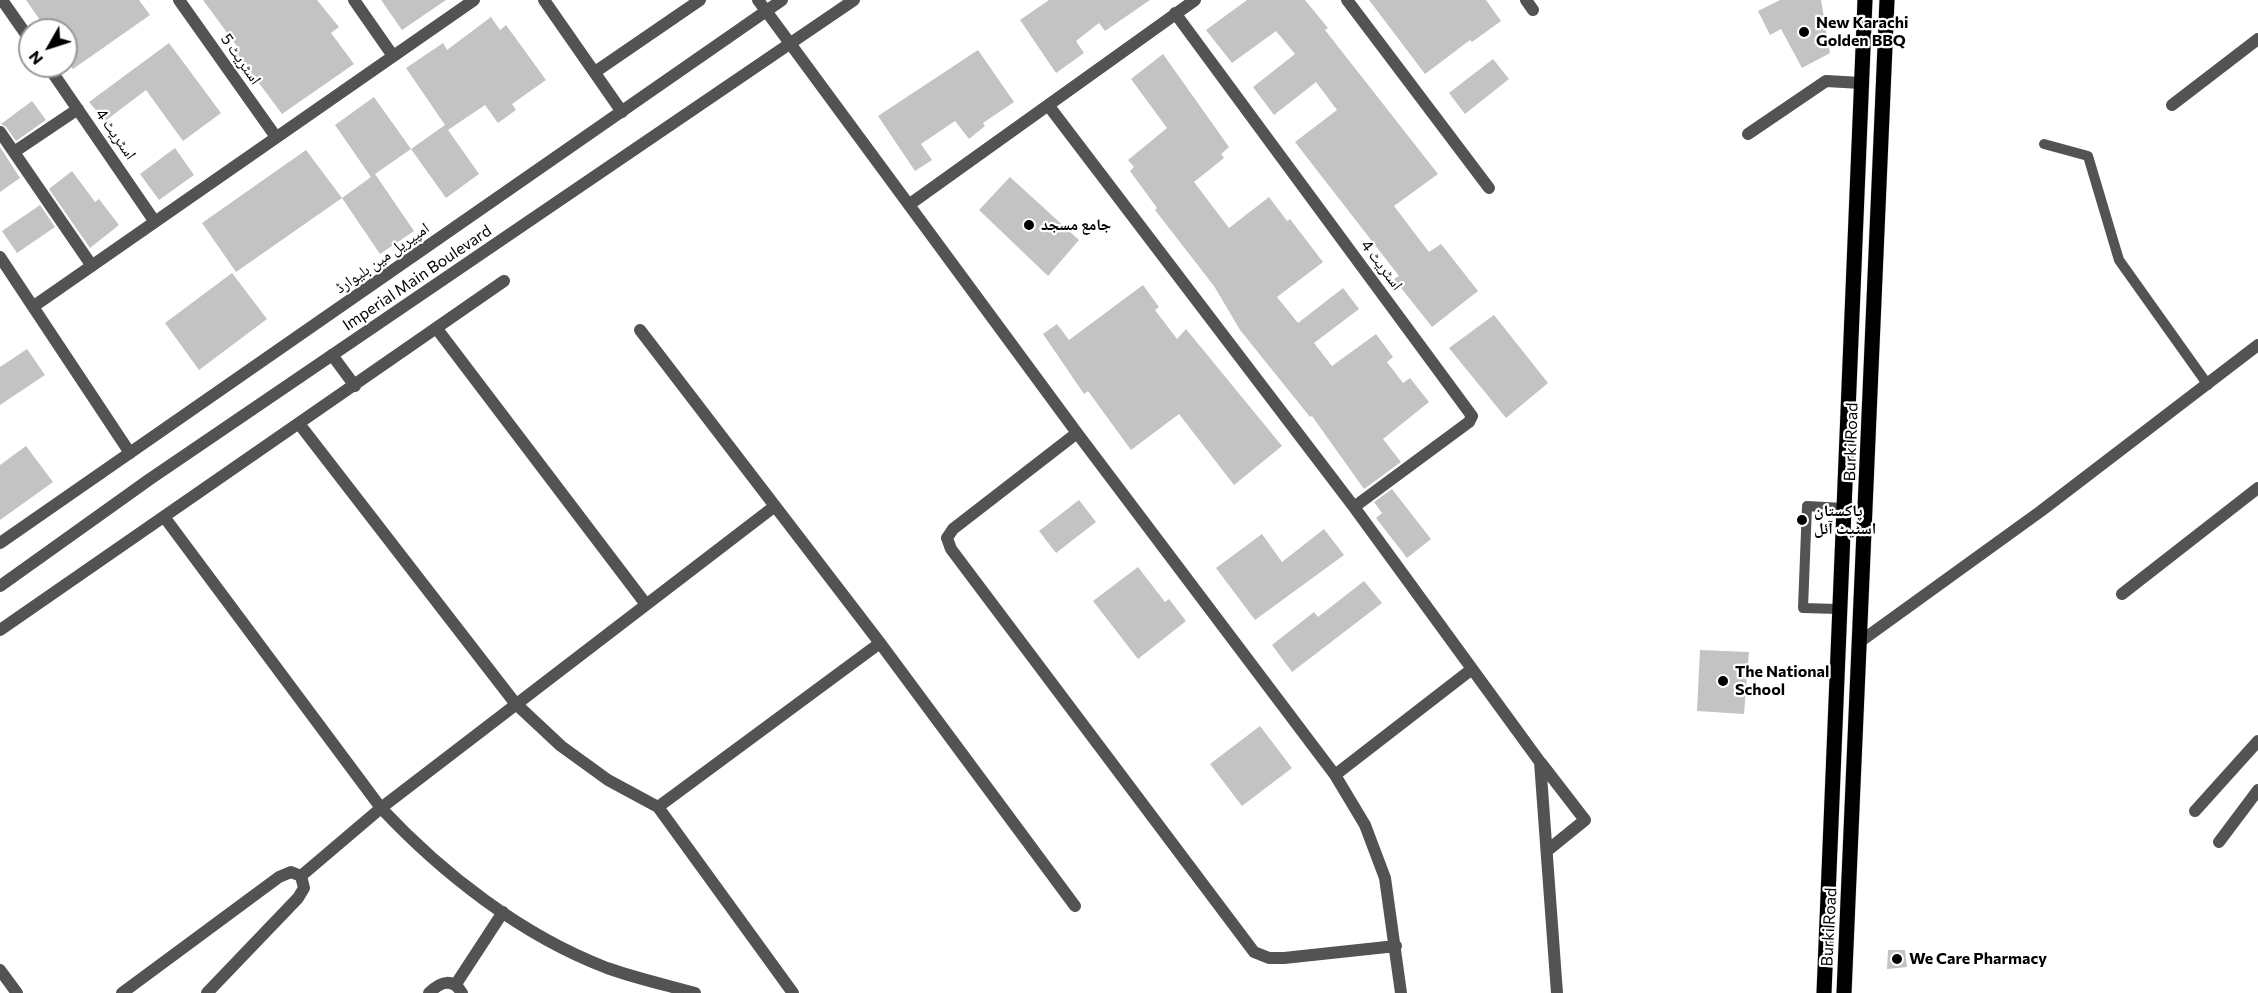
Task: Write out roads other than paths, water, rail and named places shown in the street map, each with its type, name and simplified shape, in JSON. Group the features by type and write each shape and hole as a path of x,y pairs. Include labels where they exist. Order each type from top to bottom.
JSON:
{"main road":[{"name":"Burki Road","path":"1824,993 1838,609 1865,0"},
{"name":"Burki Road","path":"1844,993 1887,0"}],"street":[{"path":"2,0 18,23"},
{"name":"اسٹریٹ 5","path":"179,0 276,137"},
{"path":"354,0 393,56"},
{"path":"34,306 474,0"},
{"path":"544,0 622,112"},
{"path":"595,72 700,0"},
{"path":"758,0 1077,433 1335,775 1365,825 1385,878 1401,993"},
{"name":"امپیریل مین بلیوارڈ","path":"0,543 782,0"},
{"name":"Imperial Main Boulevard","path":"0,586 150,479 854,0"},
{"path":"910,204 1195,0"},
{"path":"1347,0 1489,189"},
{"name":"اسٹریٹ 4","path":"1175,13 1472,416 1469,422 1354,507"},
{"path":"2172,105 2258,39"},
{"name":"اسٹریٹ 4","path":"56,78 156,222"},
{"path":"1748,134 1826,81 1861,83"},
{"path":"1048,105 1354,507 1585,820 1548,850"},
{"path":"14,152 78,109"},
{"path":"0,132 93,266"},
{"path":"0,256 130,453"},
{"path":"0,630 300,425 504,281"},
{"path":"437,329 645,603"},
{"path":"640,330 880,644 1075,906"},
{"path":"1861,641 2041,512 2258,345"},
{"path":"332,355 355,386"},
{"path":"300,425 515,703 608,780 658,807 793,993"},
{"path":"1077,433 953,530 947,538 951,549 1254,952 1269,958 1284,958 1395,946"},
{"path":"2122,594 2258,489"},
{"path":"301,876 381,808 515,703 775,506"},
{"path":"165,518 381,808 404,832 467,886 545,939 649,987 695,993"},
{"path":"658,807 880,644"},
{"path":"1335,775 1472,669"},
{"path":"2195,811 2258,741"},
{"path":"1540,762 1557,993"},
{"path":"2219,842 2258,790"},
{"path":"122,993 279,877 291,872 301,876"},
{"path":"207,993 298,898 304,888 301,876"},
{"path":"429,993 441,983 459,989 503,912"},
{"path":"0,970 17,993"}],"lane":[{"path":"2044,144 2088,156 2119,260 2208,385"},
{"path":"1838,609 1803,608 1807,506 1844,508"}],"place":[{"name":"New Karachi Golden BBQ","path":"1804,32"},
{"name":"جامع مسجد","path":"1029,225"},
{"name":"پاکستان اسٹیٹ آئل","path":"1802,520"},
{"name":"The National School","path":"1723,681"},
{"name":"We Care Pharmacy","path":"1897,959"}]}
